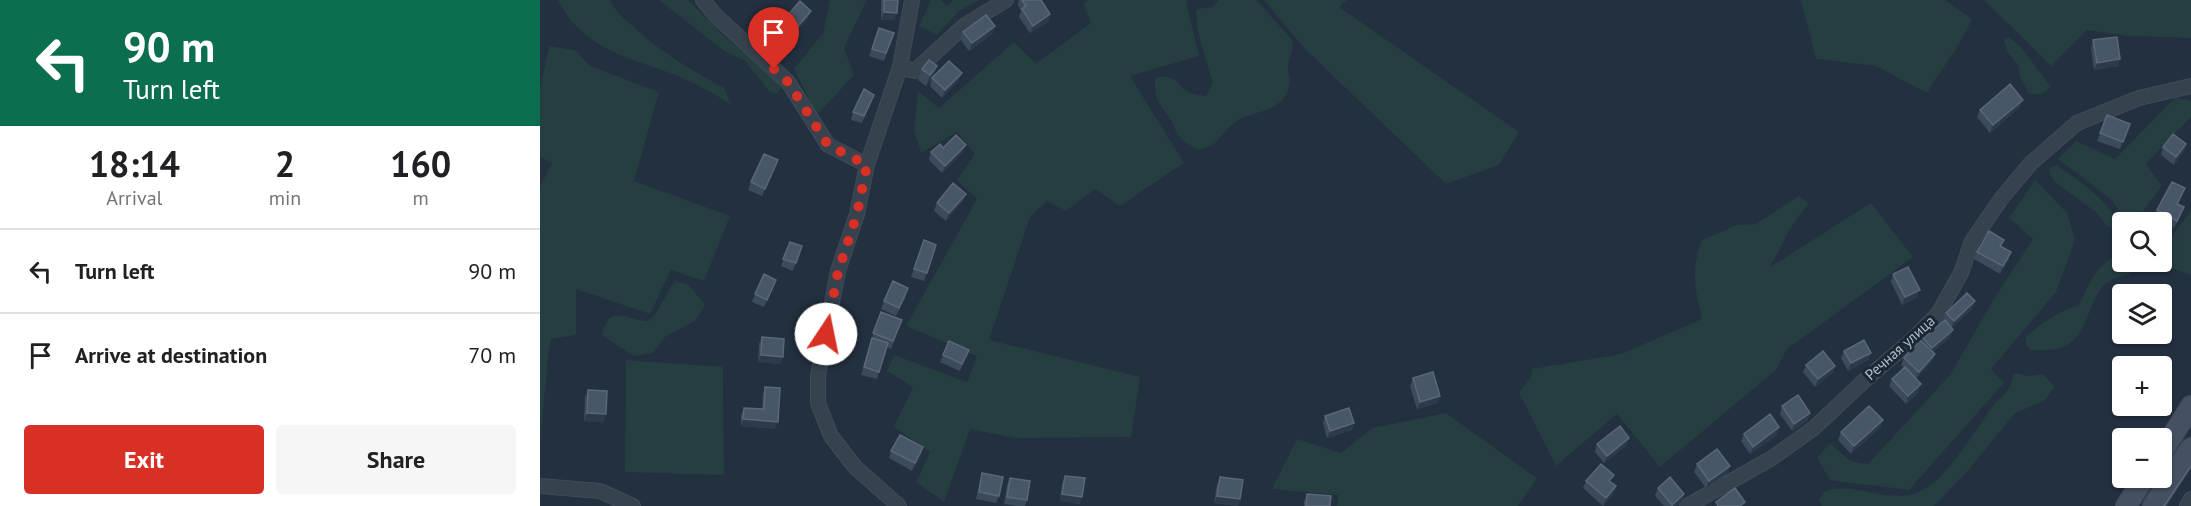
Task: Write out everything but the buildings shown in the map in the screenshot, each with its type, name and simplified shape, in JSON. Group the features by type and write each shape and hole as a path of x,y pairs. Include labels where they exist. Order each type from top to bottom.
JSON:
{"main road":[{"path":"2172,436 2191,406"},
{"path":"2153,506 2191,448"},
{"path":"2126,506 2138,488"}],"street":[{"path":"703,0 716,16 788,82 828,145 867,165"},
{"path":"898,506 855,467 831,436 818,403 818,375 838,272 857,214 867,165 900,67 912,0"},
{"path":"900,67 915,71 964,26 1006,0"},
{"name":"Речная улица","path":"1687,506 1773,458 1814,428 1914,338 1938,314 1961,273 1971,241 2001,199 2030,164 2077,123 2139,98 2191,86"},
{"path":"540,486 600,491 633,506"},
{"path":"2187,506 2191,500"}],"green space":[{"path":"557,0 610,0 618,13 653,44 724,88 732,106 690,81 622,56 597,43 576,26"},
{"path":"659,0 688,0 723,35 771,75 781,88 777,94 770,92 744,60 724,51"},
{"path":"830,0 867,0 844,48 854,75 817,115 794,69 823,33"},
{"path":"931,0 941,0 947,5 953,0 979,0 959,11 937,35 919,26"},
{"path":"1088,0 1188,0 1186,1 1199,56 1130,76 1184,163 1120,206 1095,189 1066,211 1047,201 1030,217 989,340 1140,377 1131,437 1015,438 970,429 944,502 916,482 930,452 894,427 913,387 887,371 894,355 967,382 977,356 906,326 977,199 957,180 975,154 957,132 921,153 914,131 918,91 939,108 1014,42 1036,64 1091,23 1083,4"},
{"path":"1219,0 1257,0 1293,41 1288,68 1290,82 1288,92 1278,104 1240,119 1214,143 1199,150 1182,139 1159,102 1155,92 1156,77 1174,79 1191,93 1206,96 1213,83 1200,37 1196,9 1212,7"},
{"path":"1264,0 1347,0 1339,7 1519,132 1499,165 1446,184 1305,49"},
{"path":"1801,0 1945,0 1972,19 1927,93 1876,66 1816,59"},
{"path":"1984,0 2191,0 2191,38 2127,36 2087,30 2051,66"},
{"path":"2009,37 2021,47 2051,87 2041,95 2029,94 2020,77 2018,65 2008,53 2004,39"},
{"path":"549,46 575,50 590,66 659,92 634,181 730,216 704,281 671,270 650,314 576,289 576,335 551,339 540,443 540,187 552,163 540,157 540,89"},
{"path":"2176,97 2191,101 2191,117 2146,164 2162,186 2142,212 2120,212 2112,200 2058,159 2076,141 2115,159"},
{"path":"2056,165 2103,202 2112,213 2112,229 2097,213 2055,182 2050,175 2049,168"},
{"path":"2035,180 2067,213 2075,240 2056,292 1991,369 2004,383 1909,490 1830,480 1817,458 1830,443 1850,461 1868,464 1950,375 1992,302 2033,239 2009,218"},
{"path":"1799,196 1809,203 1791,227 1770,267 1871,203 1913,257 1786,350 1777,369 1660,467 1617,414 1556,466 1519,393 1531,377 1532,369 1621,354 1702,319 1697,298 1695,271 1702,240 1737,225 1756,224"},
{"path":"2191,211 2191,275 2172,268 2172,236"},
{"path":"2112,258 2112,272 2130,272 2113,279 2103,287 2084,326 2071,343 2050,350 2032,351 2026,346 2026,337 2038,327 2057,314 2079,305 2091,282 2105,263"},
{"path":"675,281 688,284 705,305 695,321 666,336 654,352 637,356 630,354 602,335 605,325 613,316 619,315 648,321"},
{"path":"626,360 723,367 724,475 625,472"},
{"path":"2013,373 2029,376 2043,374 2055,387 2044,401 2015,413 1966,473 1934,506 1822,506 1819,501 1823,492 1834,489 1855,489 1898,496 1922,491 1946,471 1957,457 1995,403 2007,391"},
{"path":"1446,413 1537,478 1518,506 1337,506 1338,495 1272,489 1297,439 1341,453 1372,428"}],"tram line":[{"path":"2164,506 2191,466"}],"route":[{"path":"774,69 788,82 828,145 867,165 857,214 838,272 826,334"}]}
